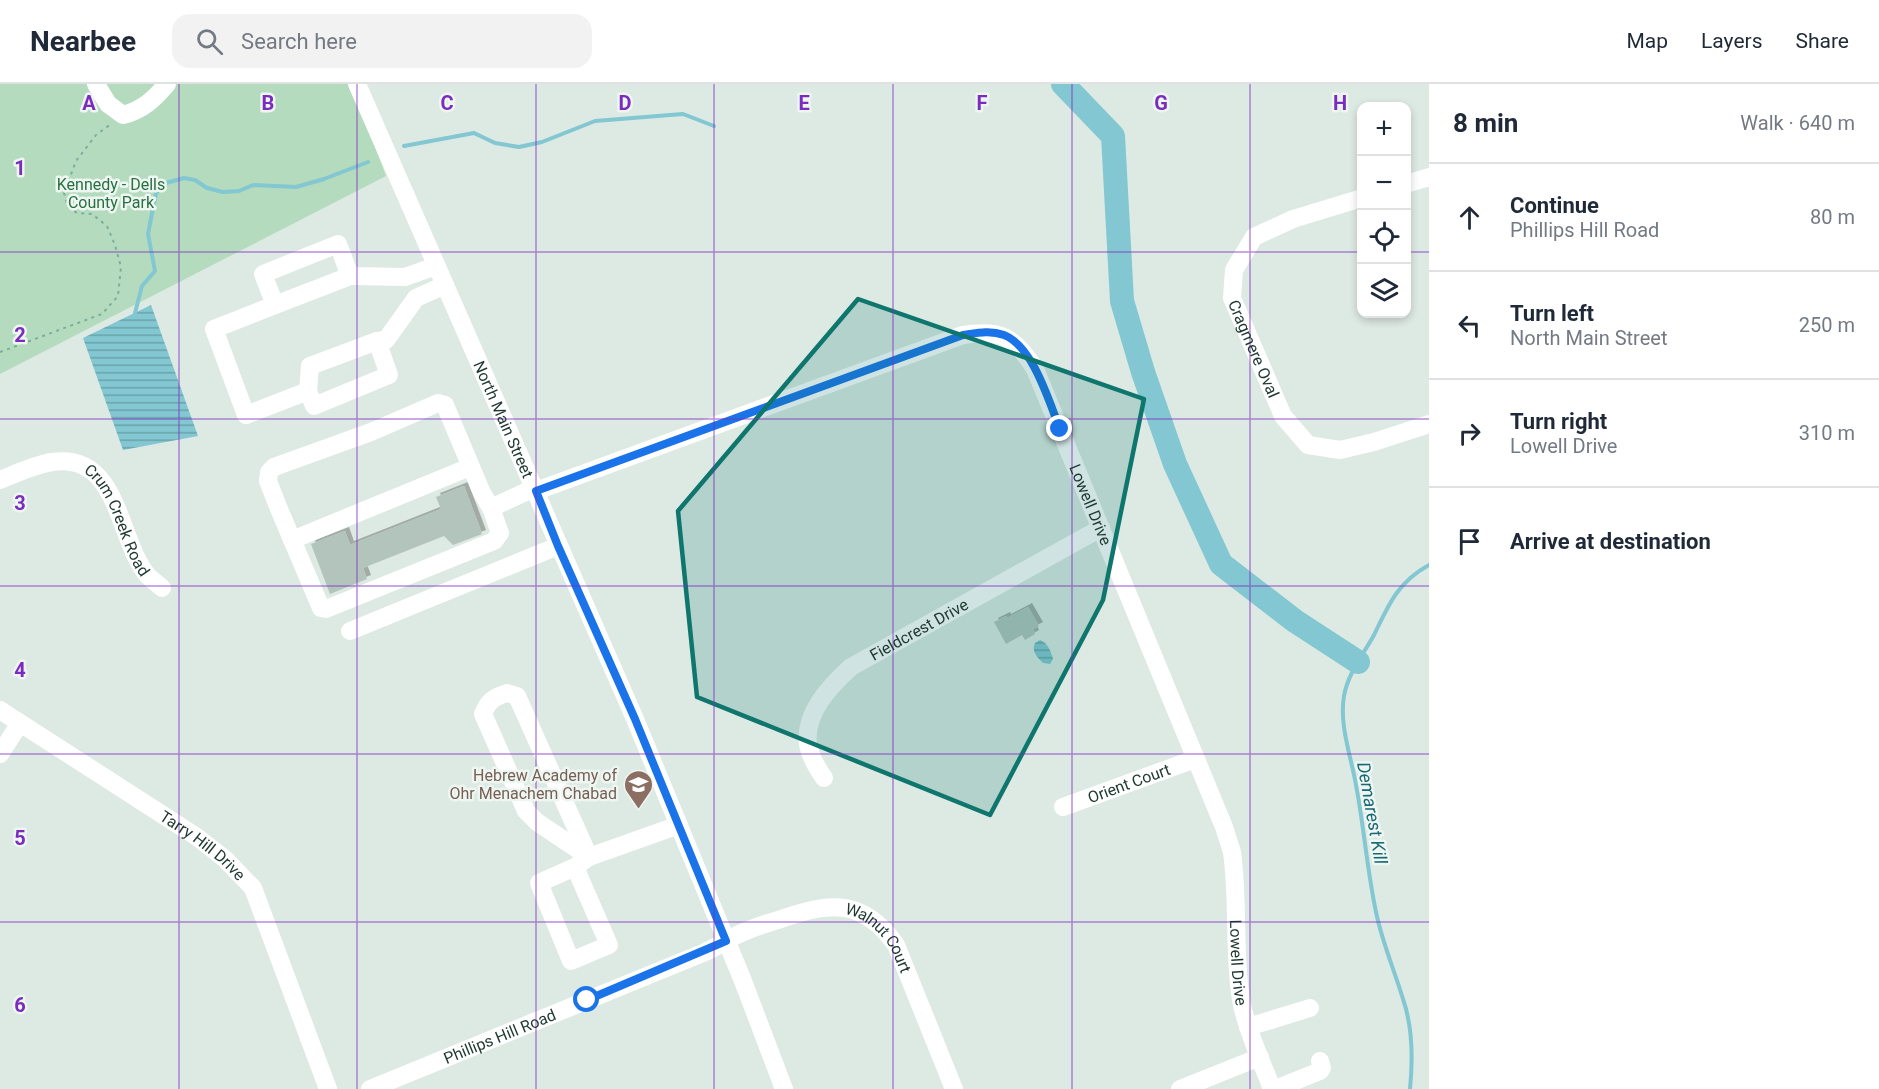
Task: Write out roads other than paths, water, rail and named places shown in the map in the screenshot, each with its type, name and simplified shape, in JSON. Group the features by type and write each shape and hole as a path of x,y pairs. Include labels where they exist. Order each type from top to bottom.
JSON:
{"street":[{"path":"96,84 108,104 123,115 135,112 153,100 167,84"},
{"name":"North Main Street","path":"357,84 614,670 679,825 784,1089"},
{"path":"1411,183 1429,177"},
{"name":"Cragmere Oval","path":"1357,200 1293,219 1254,237 1234,270 1232,298 1283,416 1308,445 1340,450 1374,442 1429,424"},
{"path":"275,306 263,274 339,244 350,276"},
{"path":"308,391 246,415 214,329 350,276 405,277 436,266"},
{"path":"377,341 388,375 314,406 308,391 310,366 377,341 386,340 416,298 445,285"},
{"name":"Lowell Drive","path":"491,508 535,489 963,335 984,332 1005,336 1023,350 1035,369 1232,852 1243,1007 1248,1027 1273,1089"},
{"path":"438,403 445,405 470,467 491,508 500,533 494,541 326,609 321,608 292,540 268,481 269,472 274,467 371,432 438,403"},
{"name":"Crum Creek Road","path":"0,480 32,467 55,462 76,464 93,472 108,487 130,543 148,576 162,588"},
{"path":"292,540 470,467"},
{"name":"Fieldcrest Drive","path":"824,778 813,761 808,743 808,728 818,704 833,683 851,667 1101,528"},
{"path":"350,631 558,546"},
{"path":"582,862 526,811 483,714 487,704 495,696 507,693 517,696 567,808 582,862 609,945 571,961 539,883 582,862 679,825"},
{"name":"Tarry Hill Drive","path":"0,710 197,837 225,859 253,888 328,1089"},
{"path":"0,754 20,723"},
{"name":"Orient Court","path":"1063,807 1195,759"},
{"path":"537,822 567,808"},
{"name":"Walnut Court","path":"726,941 749,930 816,908 847,908 867,916 884,929 901,954 954,1089"},
{"name":"Phillips Hill Road","path":"370,1089 726,941"},
{"path":"1248,1027 1310,1008"},
{"path":"1180,1089 1260,1057"},
{"path":"1273,1089 1320,1071 1322,1068 1320,1061"}],"water":[{"path":"151,305 198,436 123,450 83,338"},
{"path":"1040,640 1050,651 1053,659 1050,664 1043,663 1034,651 1035,643"}],"waterway":[{"path":"1063,84 1113,136 1122,301 1143,372 1175,464 1221,564 1295,621 1358,662"},
{"path":"404,146 474,133 495,143 519,147 542,142 595,121 683,114 714,126"},
{"path":"135,313 142,286 155,271 148,234 156,193 166,183 184,178 195,180 207,188 223,192 239,191 253,185 296,187 368,162"},
{"name":"Demarest Kill","path":"1410,1089 1412,1055 1409,1021 1376,912 1359,801 1344,729 1343,707 1346,688 1356,664 1390,604 1402,586 1429,565"}],"place":[{"name":"Hebrew Academy of Ohr Menachem Chabad","path":"638,810"}],"park label":[{"name":"Kennedy - Dells County Park","path":"111,193"}]}
